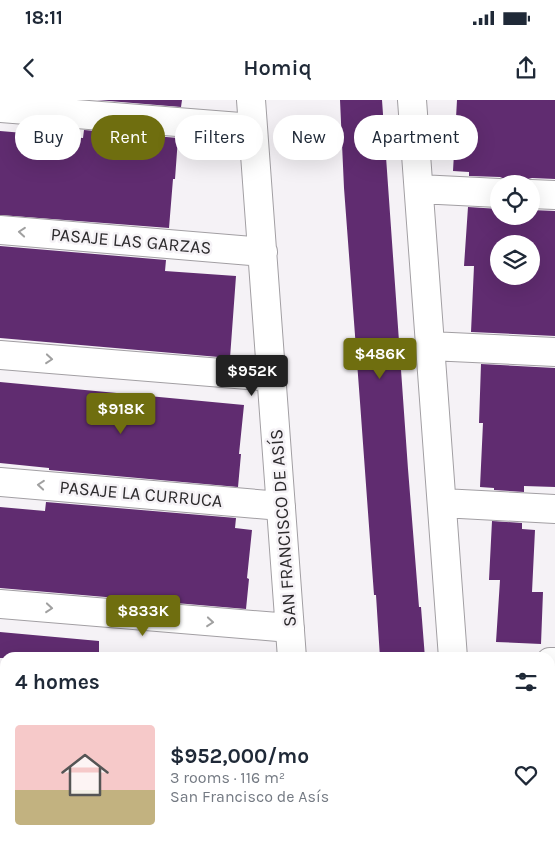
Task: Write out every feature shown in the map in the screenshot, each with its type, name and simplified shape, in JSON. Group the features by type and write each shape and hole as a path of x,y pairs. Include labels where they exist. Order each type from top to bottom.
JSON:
{"street":[{"name":"SAN FRANCISCO DE ASÍS","path":"251,100 252,115"},
{"path":"412,100 442,503 457,652"},
{"path":"0,108 175,122"},
{"name":"SAN FRANCISCO DE ASÍS","path":"256,160 292,652"},
{"path":"419,189 490,193"},
{"path":"540,194 555,195"},
{"name":"PASAJE LAS GARZAS","path":"0,230 263,252"},
{"path":"430,346 555,352"},
{"path":"0,355 272,377"},
{"name":"PASAJE LA CURRUCA","path":"0,482 281,506"},
{"path":"442,503 555,509"},
{"path":"0,604 290,628"}],"building":[{"path":"97,100 182,100 181,107"},
{"path":"340,100 382,100 383,115 354,115 354,160 386,160 408,469 425,652 380,652 376,595 374,595 344,188 344,115 341,115"},
{"path":"457,100 555,100 555,179 540,178 540,175 469,176 469,172 453,171 454,160 478,160 478,115 456,115"},
{"path":"84,130 91,131 91,160 165,160 165,137 175,138 176,160 169,228 0,215 0,131 15,132 15,160 81,160 81,138 83,138"},
{"path":"468,207 490,208 490,225 540,225 540,210 555,211 555,336 471,332 474,266 464,266"},
{"path":"0,246 166,260 165,271 236,276 230,358 0,338"},
{"path":"481,364 555,368 555,487 524,486 524,492 480,487 483,423 479,423"},
{"path":"0,382 244,405 238,487 49,470 49,468 0,463"},
{"path":"46,502 236,518 235,528 252,530 246,609 0,588 0,507 45,511"},
{"path":"492,521 522,523 522,529 535,530 532,592 543,592 541,644 496,642 500,580 489,580"},
{"path":"0,632 99,641 99,652 0,652"}]}
